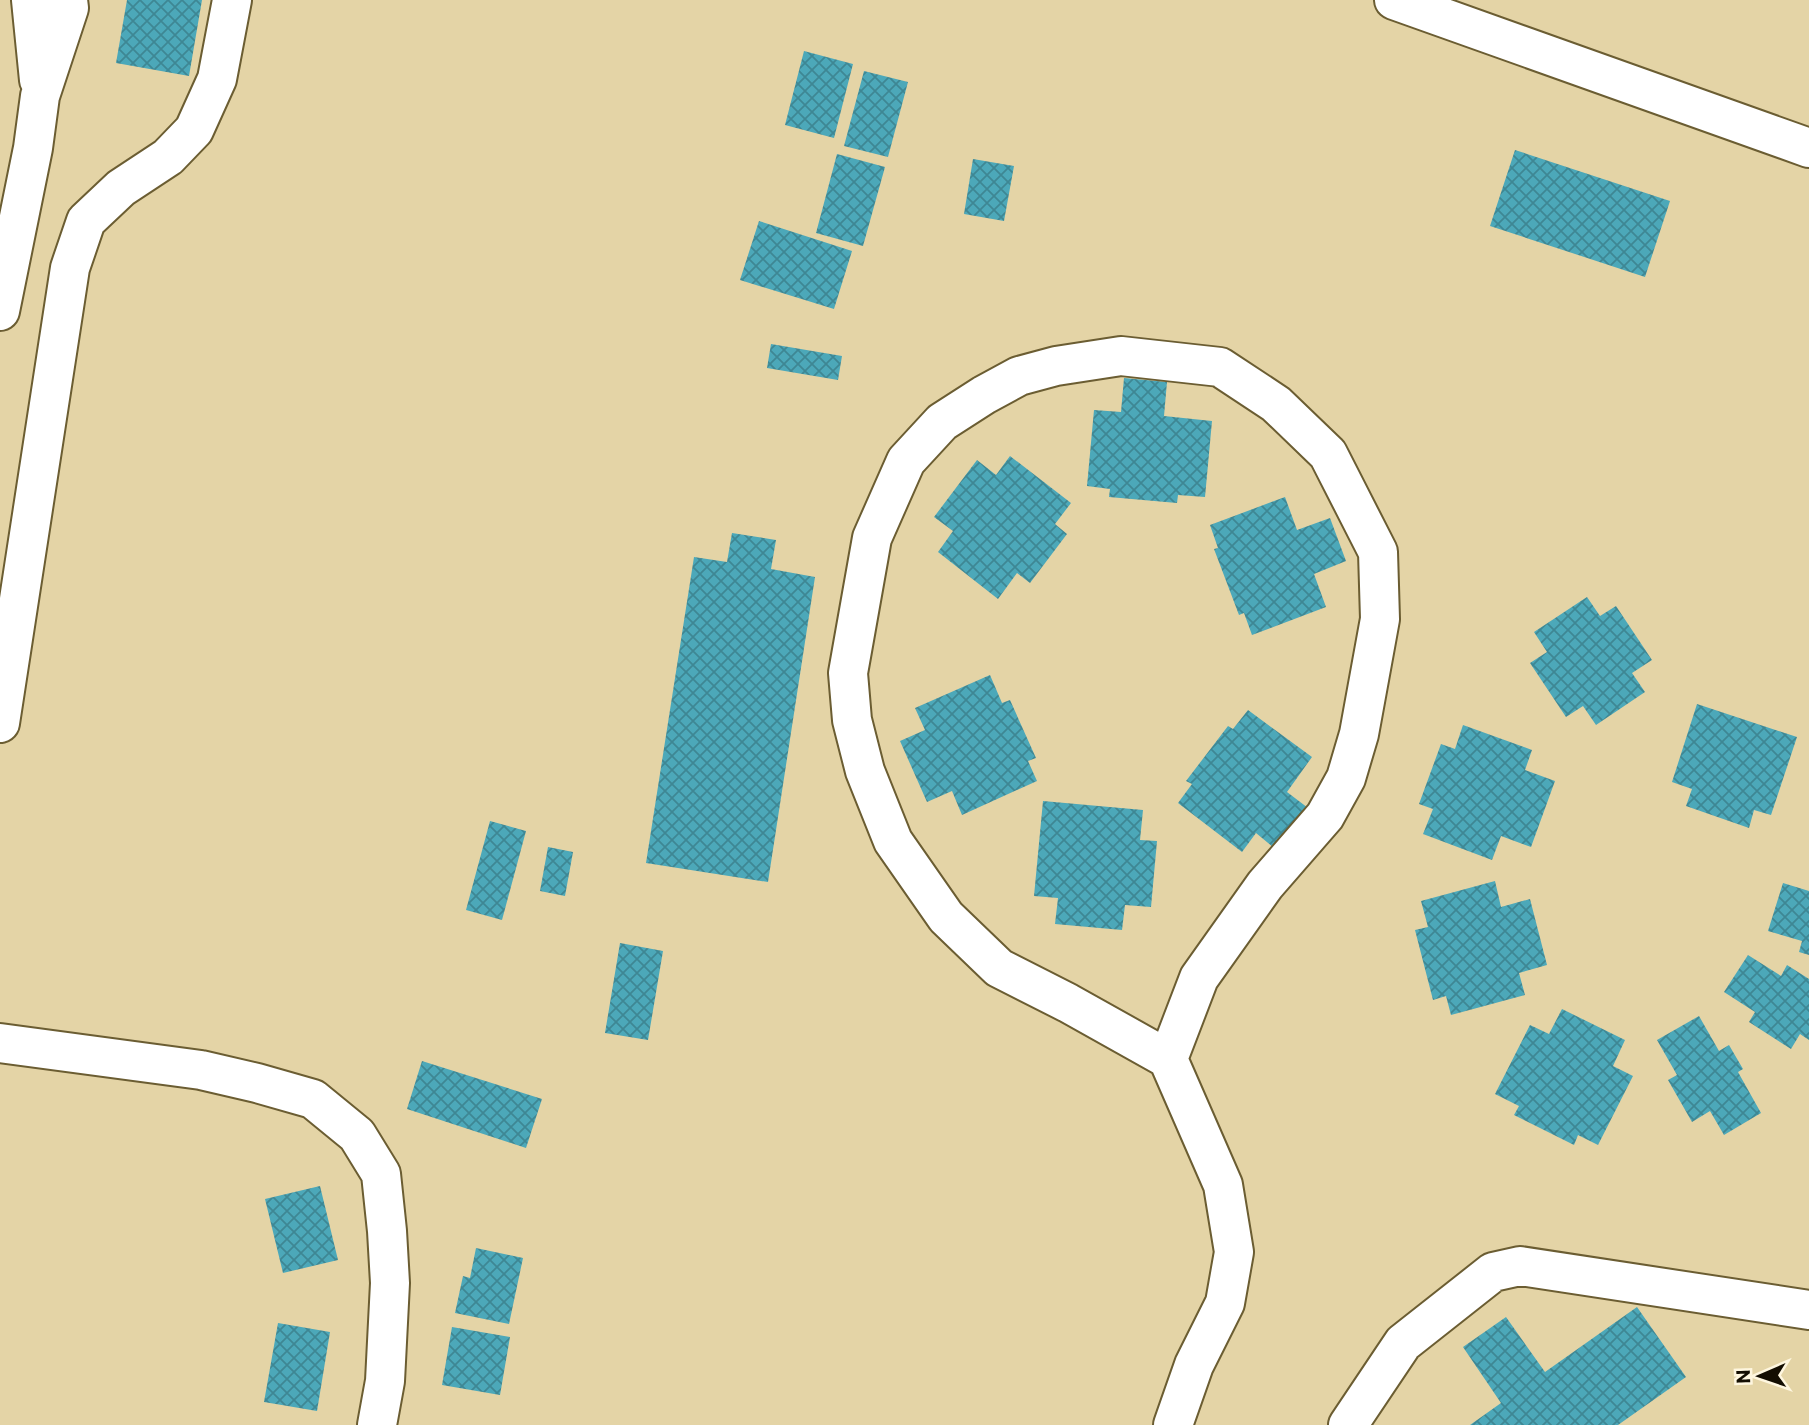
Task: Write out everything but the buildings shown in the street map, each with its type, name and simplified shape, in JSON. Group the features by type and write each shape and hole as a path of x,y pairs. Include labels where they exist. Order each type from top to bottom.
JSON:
{"street":[{"path":"31,0 40,96"},
{"path":"0,312 33,148 40,96 69,8 68,0"},
{"path":"0,723 70,268 86,221 121,188 168,157 194,130 217,79 232,0"},
{"path":"1394,0 1809,148"},
{"path":"1168,1059 1199,978 1265,886 1325,816 1346,778 1359,734 1380,619 1378,552 1328,454 1276,404 1220,367 1121,356 1056,366 1019,376 942,422 906,461 872,538 848,673 852,720 865,771 893,841 946,917 999,968 1168,1059 1223,1185 1234,1252 1225,1303 1194,1365 1173,1425"},
{"path":"0,1043 201,1070 257,1083 313,1099 357,1135 381,1174 389,1257 385,1381 377,1425"},
{"path":"1348,1425 1403,1343 1493,1272 1520,1266 1809,1310"}]}
